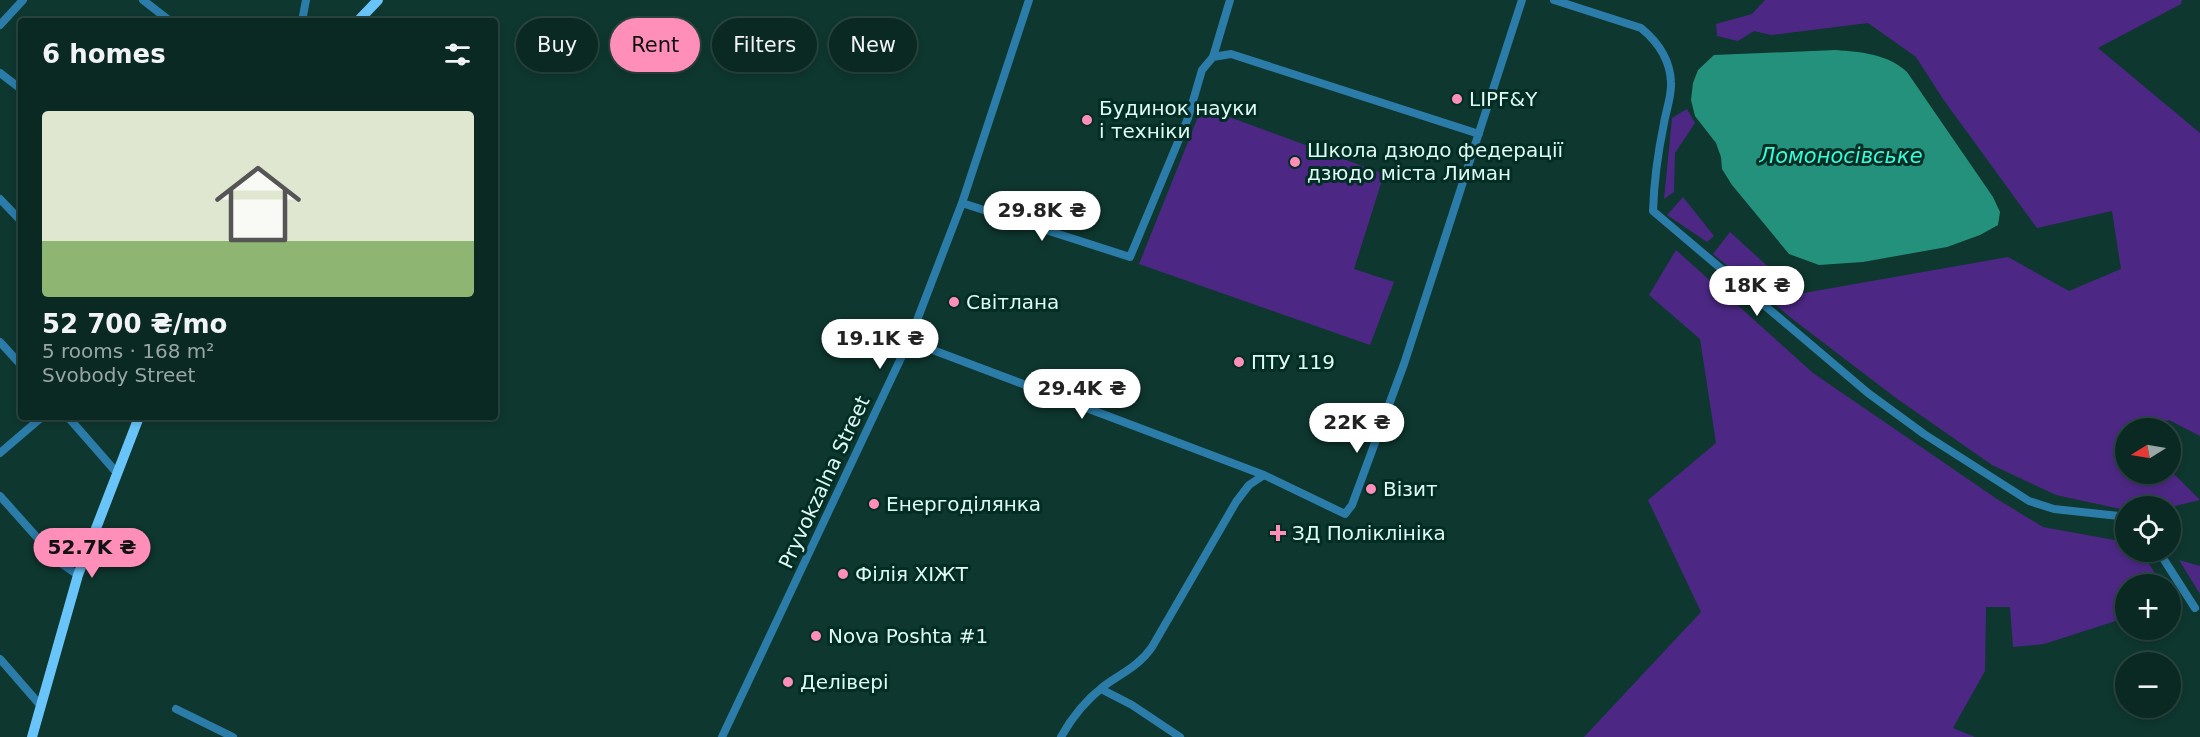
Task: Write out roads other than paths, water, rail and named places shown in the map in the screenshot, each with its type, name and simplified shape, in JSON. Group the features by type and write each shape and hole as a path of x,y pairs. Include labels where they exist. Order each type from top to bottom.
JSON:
{"main road":[{"path":"361,18 378,0"},
{"path":"32,737 78,575 138,420"}],"street":[{"path":"0,24 23,0"},
{"path":"143,0 166,18"},
{"path":"303,18 306,0"},
{"name":"Pryvokzalna Street","path":"722,737 909,341 962,202 1029,0"},
{"path":"962,202 1130,257 1188,118 1202,70 1213,57 1230,0"},
{"path":"909,341 1264,475 1345,514 1352,505 1404,364 1522,0"},
{"path":"1554,0 1641,28 1664,52 1671,83 1653,188 1653,211 1868,393 1924,434 2029,501 2054,509 2115,516"},
{"path":"1213,57 1231,54 1479,134"},
{"path":"0,73 18,87"},
{"path":"0,199 18,218"},
{"path":"0,342 18,362"},
{"path":"0,453 38,420"},
{"path":"71,420 117,473"},
{"path":"1061,737 1082,706 1101,689 1143,660 1236,502 1249,485 1264,475"},
{"path":"0,496 59,562 78,575"},
{"path":"2165,562 2195,608"},
{"path":"0,659 41,706"},
{"path":"1101,689 1132,705 1180,737"},
{"path":"176,709 233,737"}],"water":[{"name":"Ломоносівське","path":"1836,50 1883,58 1907,72 1993,197 2000,212 1998,225 1980,235 1947,247 1863,262 1819,265 1789,254 1732,185 1722,169 1716,143 1695,116 1691,100 1693,83 1698,70 1714,55"}],"place":[{"name":"LIPF&Y","path":"1457,99"},
{"name":"Будинок науки і техніки","path":"1087,120"},
{"name":"Школа дзюдо федерації дзюдо міста Лиман","path":"1295,162"},
{"name":"Світлана","path":"954,302"},
{"name":"ПТУ 119","path":"1239,362"},
{"name":"Візит","path":"1371,489"},
{"name":"Енергоділянка","path":"874,504"},
{"name":"ЗД Поліклініка","path":"1278,533"},
{"name":"Філія ХІЖТ","path":"843,574"},
{"name":"Nova Poshta #1","path":"816,636"},
{"name":"Делівері","path":"788,682"}]}
